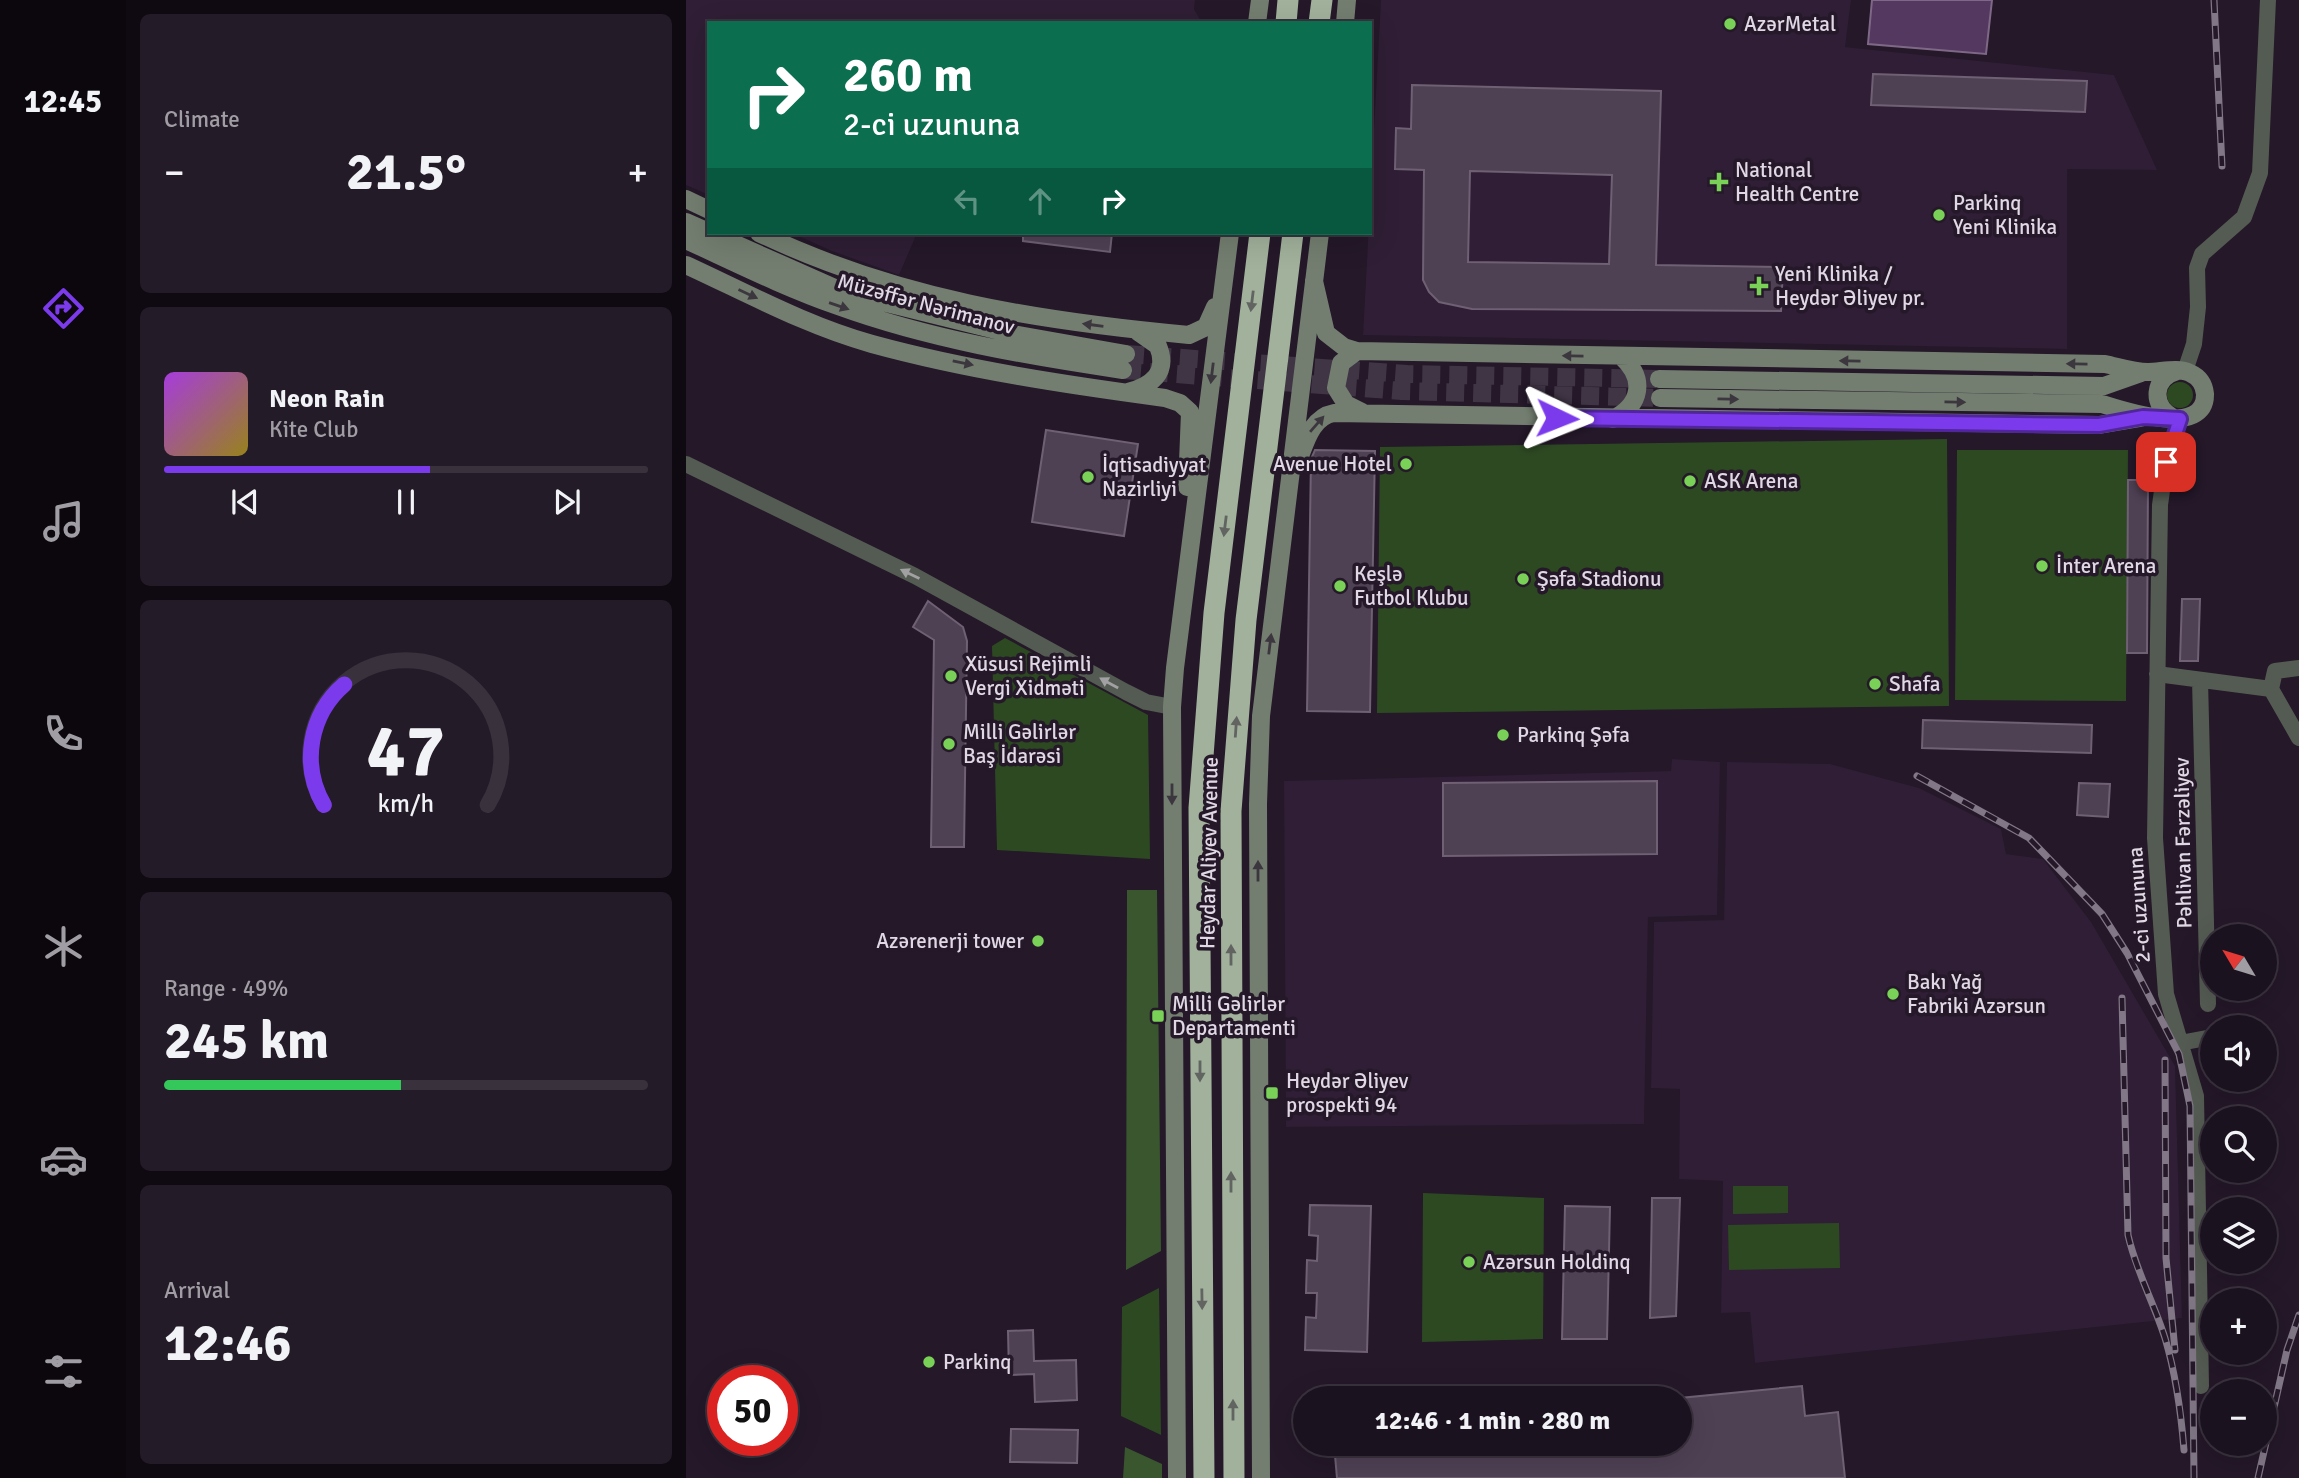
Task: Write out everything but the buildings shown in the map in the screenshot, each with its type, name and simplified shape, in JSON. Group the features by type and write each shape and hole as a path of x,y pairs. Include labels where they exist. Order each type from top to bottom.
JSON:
{"highway":[{"path":"1286,21 1288,0"},
{"path":"1319,21 1322,0"},
{"name":"Heydar Aliyev Avenue","path":"1204,1478 1199,808 1214,613 1260,235"},
{"name":"Heydar Aliyev Avenue","path":"1234,1478 1231,811 1246,620 1293,235"}],"main road":[{"path":"1257,21 1260,0"},
{"path":"1345,21 1347,0"},
{"path":"686,199 707,208"},
{"name":"Müzəffər Nərimanov","path":"686,222 707,231"},
{"name":"Müzəffər Nərimanov","path":"686,240 793,289 878,319 1011,350 1125,362 846,293 715,235"},
{"path":"764,235 855,274 935,296 1012,313 1136,330 1189,335 1200,333 1210,321 1224,281"},
{"path":"1175,668 1230,235"},
{"path":"1261,1478 1258,804 1261,716 1320,235"},
{"path":"686,265 784,311 872,344 1000,371 1174,400 1185,406 1191,418 1172,707 1177,1478"},
{"path":"1288,485 1306,439 1319,419 1334,413 2099,425 2143,417 2176,418 2195,414 2204,401 2203,385 2193,374 2182,371 2145,372 2105,364 1357,351 1344,347 1326,333 1314,281"},
{"path":"1124,393 1146,387 1155,380 1161,366 1158,346 1136,330"},
{"path":"1357,351 1341,363 1336,388 1346,404 1362,412"},
{"path":"1613,419 1625,413 1637,395 1636,372 1622,357"},
{"path":"2176,418 2160,407 2157,392 2164,378 2182,371"},
{"path":"1659,379 2104,386 2145,372"},
{"path":"1660,398 2102,404 2143,417"}],"street":[{"path":"2182,371 2194,344 2198,307 2197,268 2202,254 2244,217 2260,173 2268,0"},
{"name":"2-ci uzununa","path":"2176,418 2160,505 2155,838 2166,993 2196,1096 2201,1379"},
{"path":"686,464 915,576 1146,702 1172,707"},
{"path":"2299,668 2275,671 2271,689 2299,738"},
{"path":"2157,674 2271,689"},
{"name":"Pəhlivan Fərzəliyev","path":"2200,680 2208,1004"},
{"path":"2180,1043 2200,1039"}],"shaded area":[{"path":"686,0 1195,0 1194,9 1201,21 707,21 707,194 686,185"},
{"name":"National Health Centre","path":"1381,0 1851,0 1845,47 2114,75 2157,170 2067,169 2067,349 1363,335 1368,235 1372,235 1372,168"},
{"path":"1872,0 1992,0 1986,54 1868,44"},
{"path":"796,235 916,235 899,275"},
{"path":"1672,759 1720,762 1717,915 1648,917 1644,1124 1286,1127 1284,781 1671,771"},
{"name":"Bakı Yağ Fabriki Azərsun","path":"1727,762 1830,764 1919,788 2001,829 2006,854 2043,859 2091,922 2175,1066 2182,1318 1755,1363 1750,1312 1721,1313 1723,1181 1679,1179 1680,1089 1651,1088 1654,922 1724,920"}],"green space":[{"path":"2180,382 2190,385 2193,395 2190,405 2180,408 2170,405 2167,395 2170,385"},
{"path":"1947,439 1949,706 1377,713 1380,447"},
{"name":"İnter Arena","path":"1957,450 2128,450 2126,701 1955,700"},
{"path":"1005,638 1148,715 1150,859 997,850 992,646"},
{"path":"1127,890 1157,890 1161,1251 1126,1270"},
{"path":"1733,1186 1788,1186 1788,1213 1733,1214"},
{"path":"1423,1193 1544,1198 1543,1339 1422,1342"},
{"path":"1839,1223 1840,1268 1729,1270 1728,1225"},
{"path":"1159,1288 1161,1435 1121,1416 1122,1307"},
{"path":"1125,1447 1162,1464 1162,1478 1123,1478"}],"tunnel":[{"path":"1126,354 1407,374 1659,379"},
{"path":"1123,370 1402,391 1660,398"}],"railway":[{"path":"2214,0 2222,166"},
{"path":"1917,776 2029,838 2102,914 2127,953 2179,1054 2190,1106 2194,1478"},
{"path":"2122,998 2128,1235 2169,1352 2178,1394 2184,1450"},
{"path":"2165,1060 2166,1258 2175,1350"},
{"path":"2258,1478 2287,1350 2299,1315"}],"place":[{"name":"AzərMetal","path":"1730,24"},
{"name":"National Health Centre","path":"1719,182"},
{"name":"Parkinq Yeni Klinika","path":"1939,215"},
{"name":"Yeni Klinika / Heydər Əliyev pr.","path":"1759,286"},
{"name":"Avenue Hotel","path":"1406,464"},
{"name":"İqtisadiyyat Nazirliyi","path":"1088,477"},
{"name":"ASK Arena","path":"1690,481"},
{"name":"İnter Arena","path":"2042,566"},
{"name":"Şəfa Stadionu","path":"1523,579"},
{"name":"Keşlə Futbol Klubu","path":"1340,586"},
{"name":"Xüsusi Rejimli Vergi Xidməti","path":"951,676"},
{"name":"Shafa","path":"1875,684"},
{"name":"Parkinq Şəfa","path":"1503,735"},
{"name":"Milli Gəlirlər Baş İdarəsi","path":"949,744"},
{"name":"Azərenerji tower","path":"1038,941"},
{"name":"Bakı Yağ Fabriki Azərsun","path":"1893,994"},
{"name":"Milli Gəlirlər Departamenti","path":"1158,1016"},
{"name":"Heydər Əliyev prospekti 94","path":"1272,1093"},
{"name":"Azərsun Holdinq","path":"1469,1262"},
{"name":"Parkinq","path":"929,1362"}],"route":[{"path":"1557,418 2099,425 2143,417 2172,417 2180,419 2166,462"}]}
